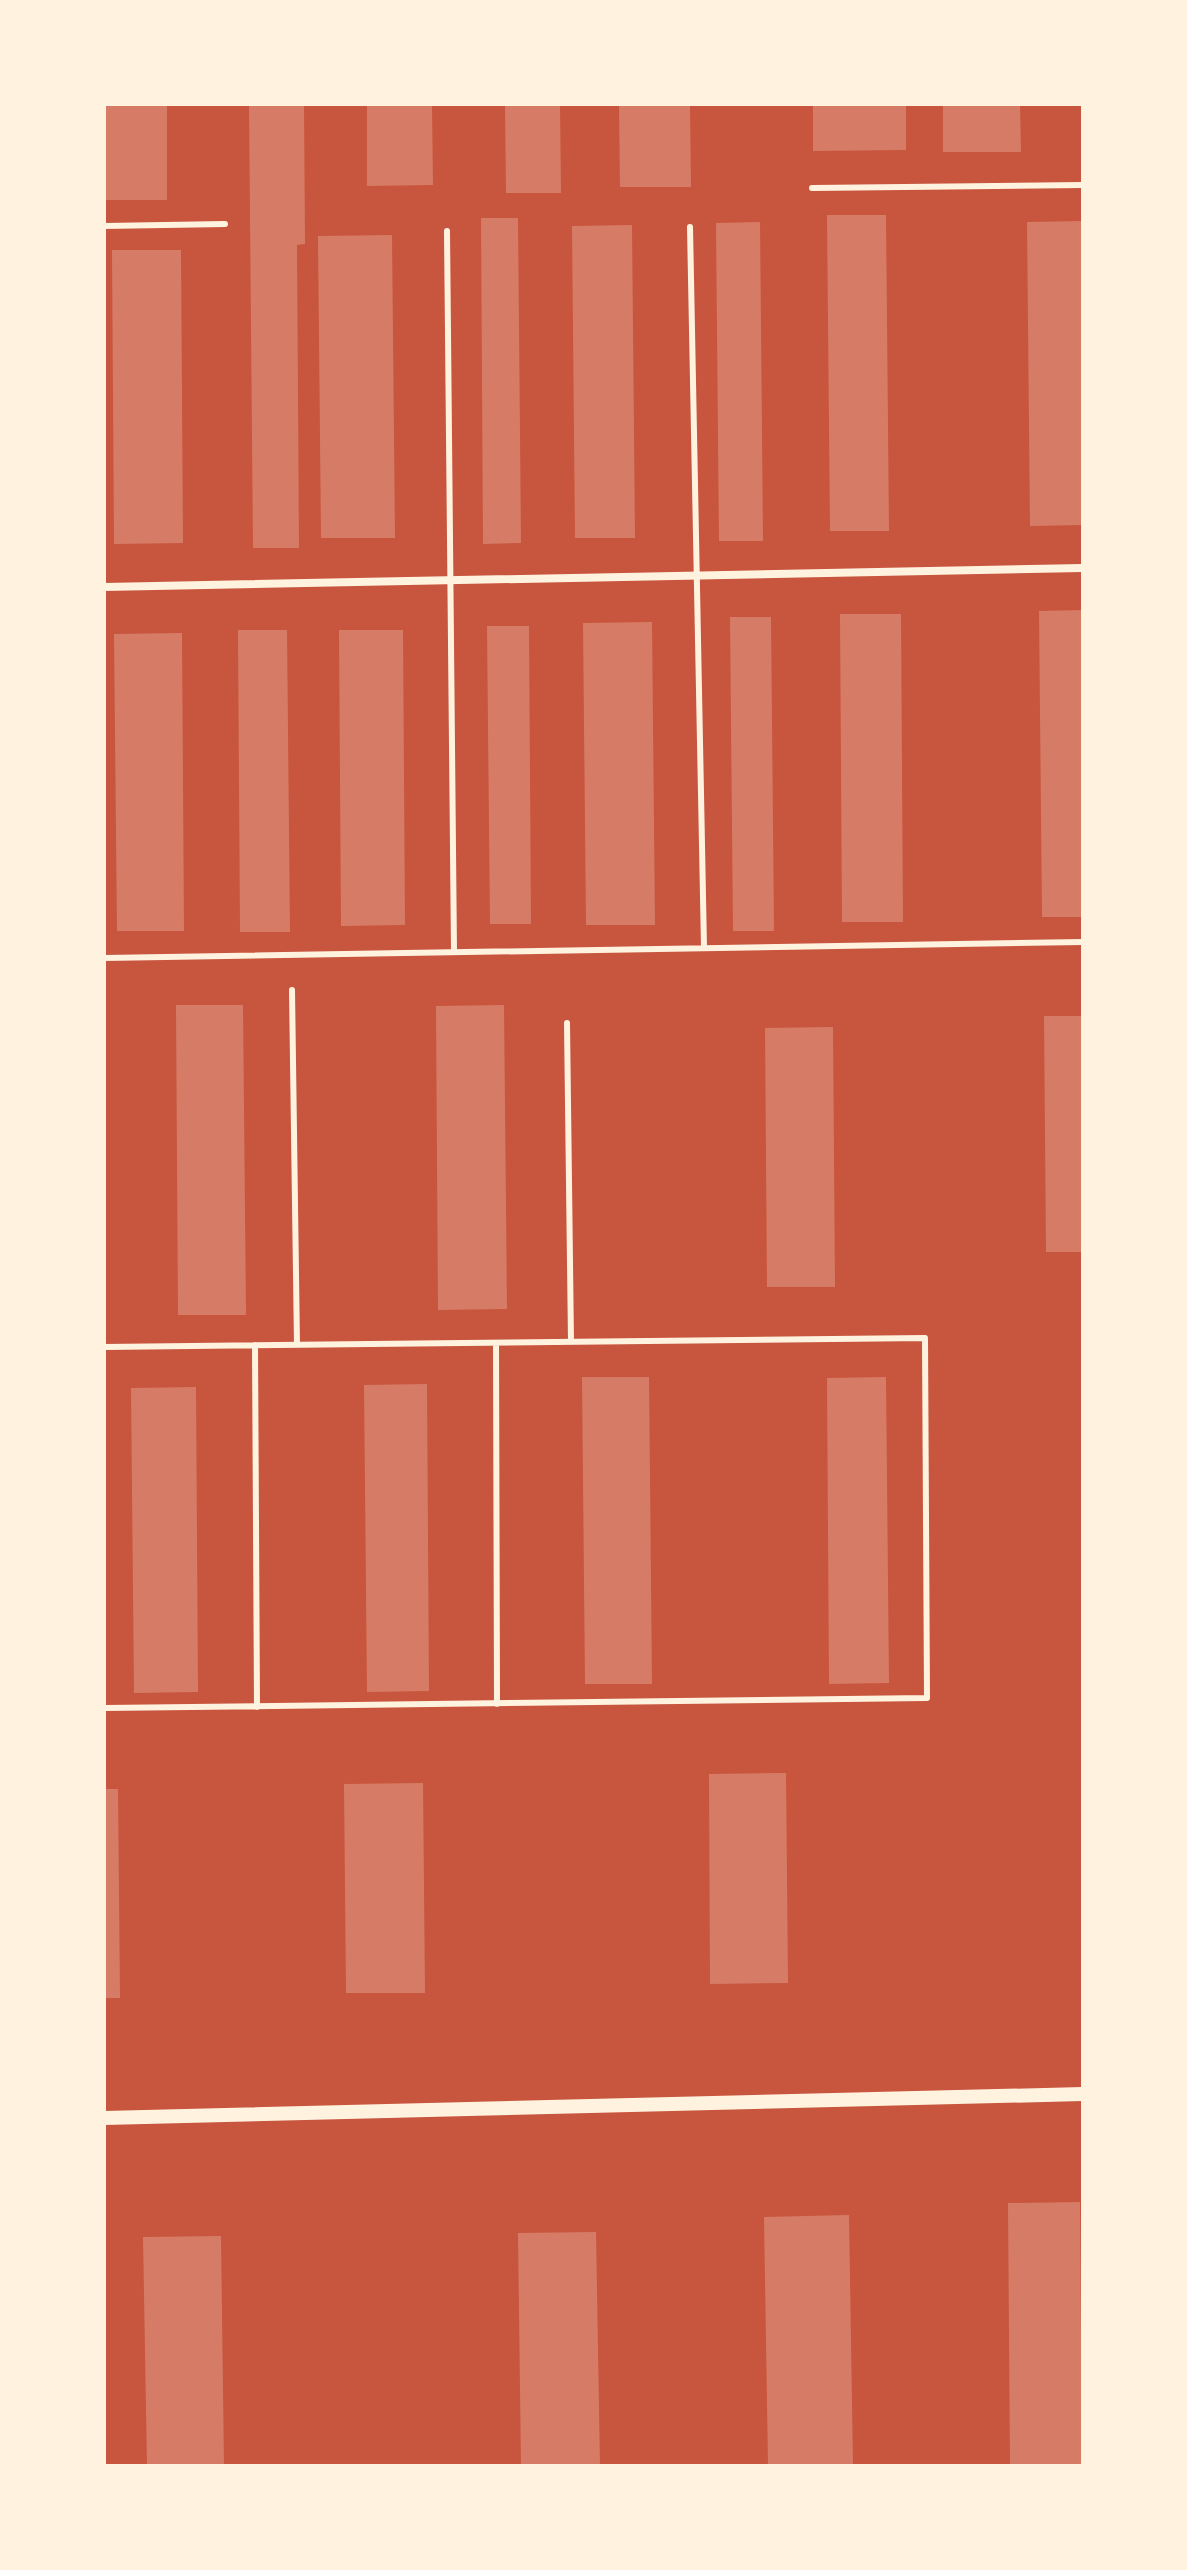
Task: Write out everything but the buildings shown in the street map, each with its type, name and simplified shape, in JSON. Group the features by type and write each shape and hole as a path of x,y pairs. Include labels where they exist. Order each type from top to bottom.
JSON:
{"street":[{"path":"104,587 1083,568"},
{"path":"104,2118 1083,2094"}],"lane":[{"path":"812,188 1083,185"},
{"path":"104,226 225,224"},
{"path":"690,227 704,948"},
{"path":"447,231 454,952"},
{"path":"104,958 1083,942"},
{"path":"292,990 297,1345"},
{"path":"567,1023 571,1342"},
{"path":"104,1347 925,1338 927,1698 104,1708"},
{"path":"496,1343 497,1704"},
{"path":"255,1345 257,1707"}]}
